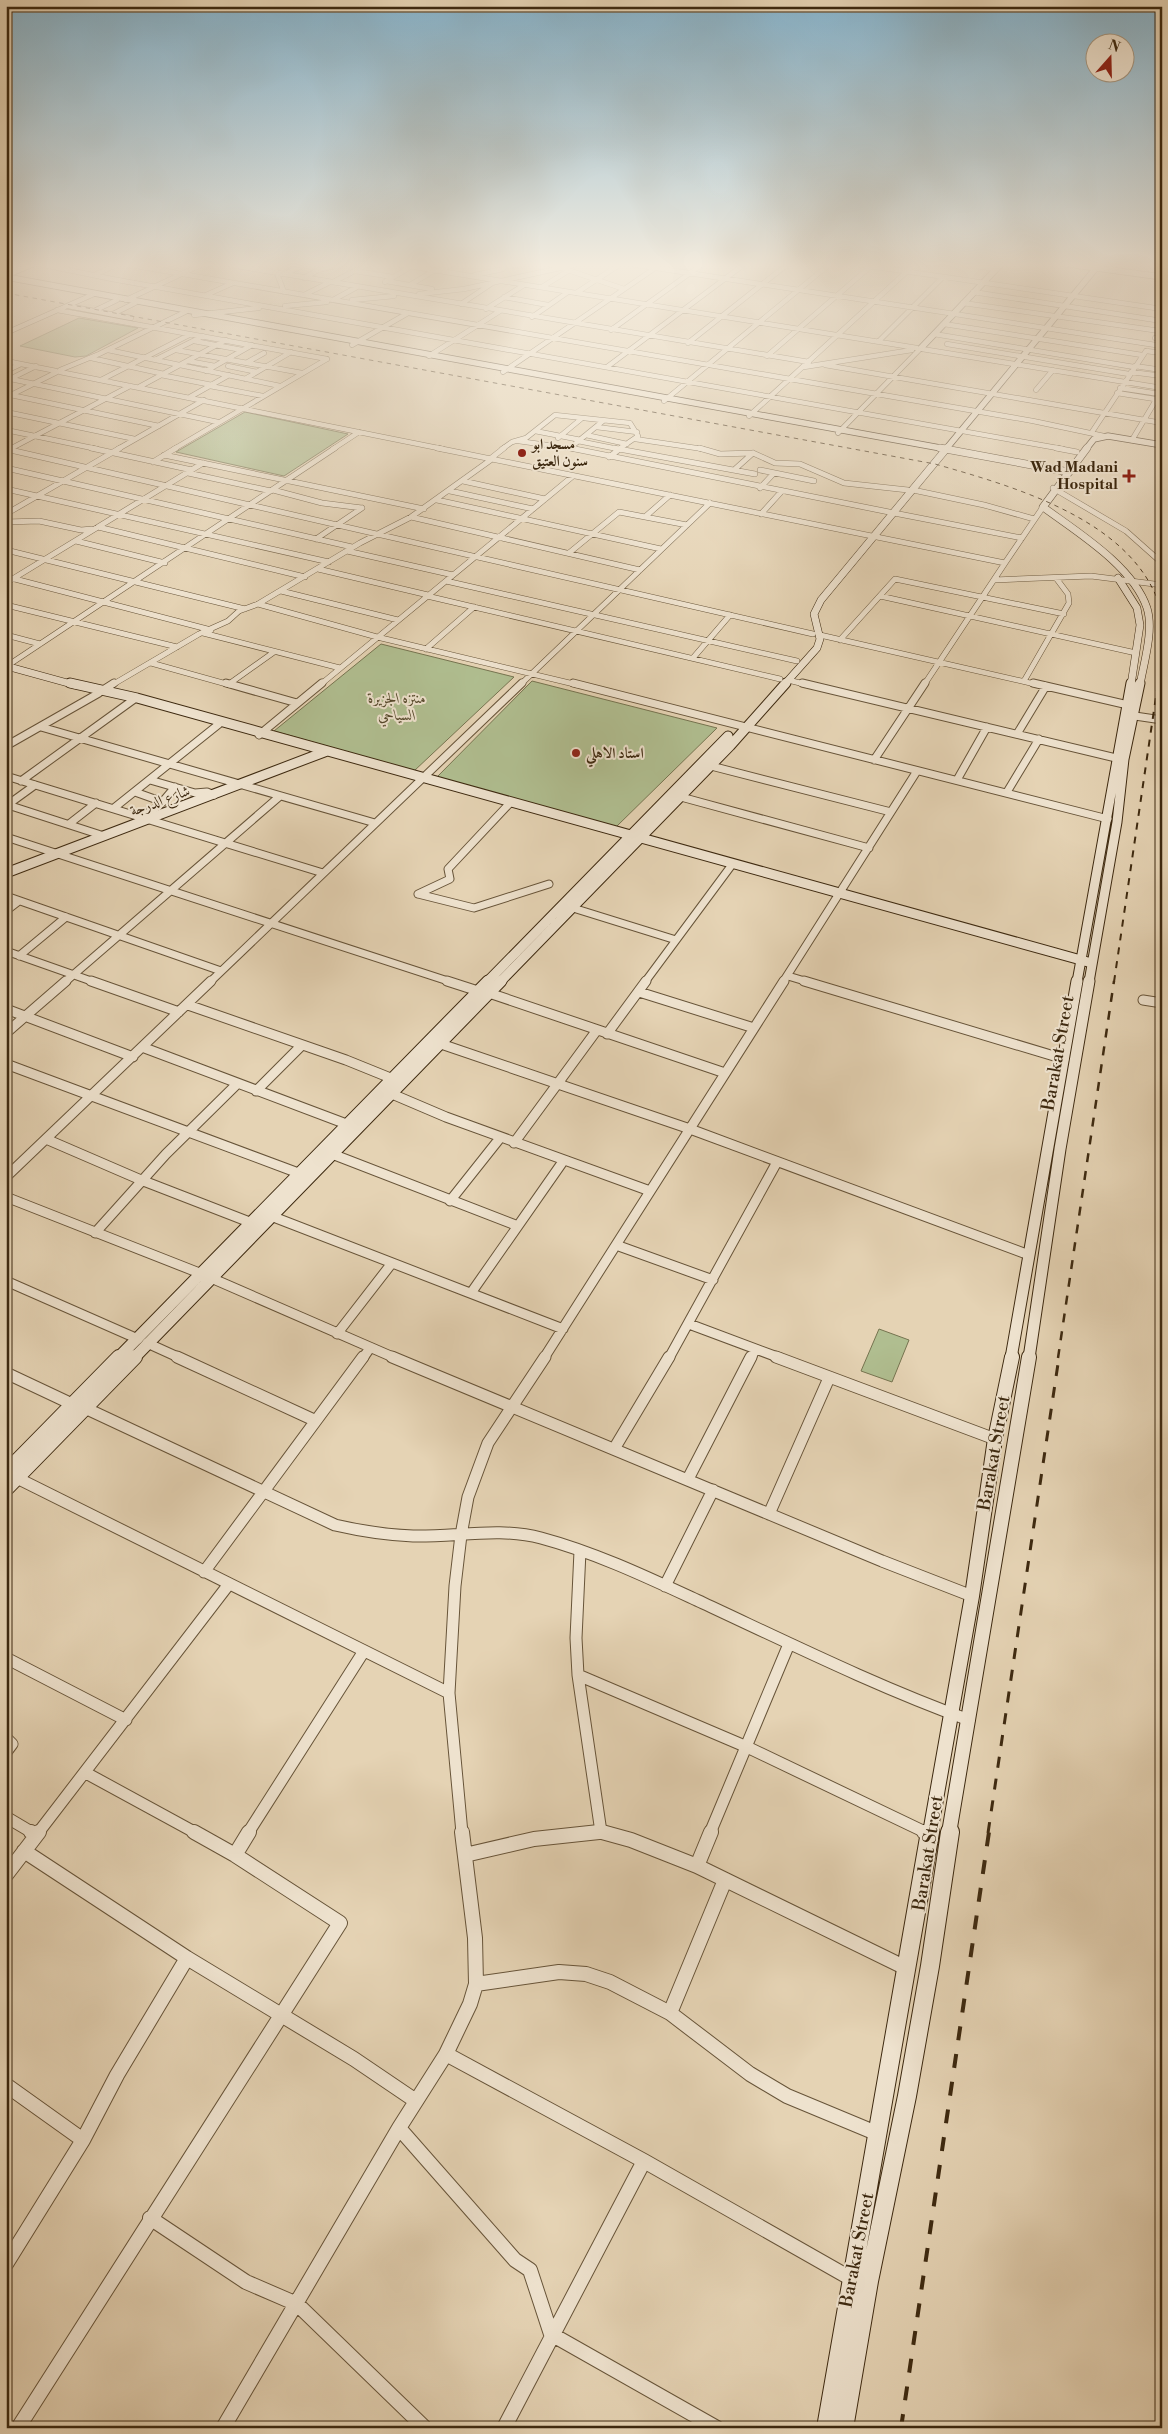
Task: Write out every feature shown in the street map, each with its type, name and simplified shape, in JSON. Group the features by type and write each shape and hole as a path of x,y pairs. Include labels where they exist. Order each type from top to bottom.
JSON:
{"main road":[{"path":"540,377 1065,473"},
{"path":"207,1276 252,1223 349,1125 441,1044 484,992 636,838 743,726 784,680 817,648 820,642 816,635 814,619 816,610 872,536 1004,377"},
{"path":"1065,473 1092,440 1103,435"},
{"path":"1042,507 1055,490 1077,452 1089,438 1103,435 1162,444"},
{"name":"Barakat Street","path":"826,2428 850,2278 972,1596 995,1439 1064,1059 1087,964 1117,822 1124,759 1148,616 1140,594 1103,557 1042,507"},
{"name":"Barakat Street","path":"844,2428 869,2281 928,1976 950,1829 970,1720 1087,964 1116,758 1132,710 1140,618 1125,580"},
{"path":"784,680 816,635"},
{"path":"6,667 422,778 731,866 841,894"},
{"path":"101,692 260,734"},
{"path":"6,1489 12,1475 207,1276 271,1216 332,1154 387,1092 393,1079 573,908 636,838 681,798 711,766 743,726"},
{"name":"شارع الدرجة","path":"6,873 59,854 145,818 242,785 325,752"},
{"path":"422,778 509,804 841,894 1087,964"}],"street":[{"path":"8,396 47,377"},
{"path":"85,377 1005,563"},
{"path":"101,380 108,377"},
{"path":"139,387 157,377"},
{"path":"174,377 262,396"},
{"path":"211,377 211,385"},
{"path":"190,397 226,377"},
{"path":"247,377 280,386"},
{"path":"152,462 297,377"},
{"path":"659,377 1077,452"},
{"path":"666,400 694,377"},
{"path":"776,377 1103,435"},
{"path":"750,415 793,377"},
{"path":"839,432 892,377 1162,423"},
{"path":"1036,390 1047,377"},
{"path":"1092,377 1161,391"},
{"path":"1092,432 1128,377"},
{"path":"8,379 218,422"},
{"path":"7,450 130,386"},
{"path":"1120,388 1161,391"},
{"path":"1132,439 1159,400 1161,391"},
{"path":"1117,393 1159,400"},
{"path":"8,396 159,426"},
{"path":"7,513 204,400"},
{"path":"6,412 135,439"},
{"path":"6,746 202,633 228,621 245,609 281,591 352,547 411,517 463,482 512,442 526,438 555,415 603,421 626,421 632,424 638,436 609,457"},
{"path":"549,444 581,419"},
{"path":"569,448 603,421"},
{"path":"596,427 637,432"},
{"path":"6,430 152,462 322,504 362,508"},
{"path":"536,430 599,446 755,474"},
{"path":"590,453 617,431"},
{"path":"6,667 230,520 359,432"},
{"path":"586,435 642,448 658,456 682,457 711,465"},
{"path":"635,439 694,447 716,453 753,453 770,462 800,464 844,483 910,490 993,507 1034,519"},
{"path":"518,440 549,444 781,492 800,494 1022,538"},
{"path":"647,465 672,444"},
{"path":"682,457 694,447"},
{"path":"628,461 642,448"},
{"path":"7,450 338,524 730,616 940,661 1046,686 1162,720"},
{"path":"702,476 711,465 716,453"},
{"path":"734,470 753,453"},
{"path":"164,455 424,509"},
{"path":"760,487 750,480 770,462"},
{"path":"6,583 203,463"},
{"path":"6,468 352,547"},
{"path":"760,470 814,481"},
{"path":"760,487 774,473"},
{"path":"800,494 823,473"},
{"path":"260,734 573,476"},
{"path":"463,482 545,499"},
{"path":"6,488 329,562"},
{"path":"1055,490 1126,531 1162,563"},
{"path":"450,491 533,509"},
{"path":"761,514 781,492"},
{"path":"646,516 670,495"},
{"path":"316,539 374,498"},
{"path":"438,500 661,550"},
{"path":"6,1177 710,503"},
{"path":"874,760 1042,507"},
{"path":"569,554 619,512 687,525"},
{"path":"411,517 640,570"},
{"path":"6,522 38,521 80,530 97,528 305,577"},
{"path":"76,541 165,563"},
{"path":"6,550 245,609"},
{"path":"347,551 453,575"},
{"path":"318,569 576,632 1116,758"},
{"path":"994,580 1091,576 1161,586"},
{"path":"6,577 210,630"},
{"path":"1024,681 1053,634 1070,599 1056,578"},
{"path":"840,640 895,580 1064,614"},
{"path":"446,581 797,661"},
{"path":"281,591 398,620"},
{"path":"880,596 1136,653"},
{"path":"258,604 377,637 743,726 1108,818"},
{"path":"6,605 177,648"},
{"path":"426,649 474,607"},
{"path":"693,658 730,616"},
{"path":"202,633 340,668"},
{"path":"6,635 40,644"},
{"path":"228,684 274,652"},
{"path":"151,663 298,703"},
{"path":"1017,734 1046,686"},
{"path":"21,781 133,700"},
{"path":"114,808 219,724"},
{"path":"41,727 376,823"},
{"path":"958,780 987,727"},
{"path":"1007,792 1039,739"},
{"path":"711,766 891,812"},
{"path":"222,2428 297,2304 399,2128 446,2054 462,2024 476,1984 475,1938 448,1693 455,1586 462,1535 468,1497 481,1458 510,1407 563,1329 841,894 917,771"},
{"path":"6,776 323,873"},
{"path":"150,780 195,793 207,792 214,795"},
{"path":"7,805 35,785"},
{"path":"145,818 163,802 175,787"},
{"path":"135,792 163,802"},
{"path":"6,1034 280,796"},
{"path":"681,798 869,848"},
{"path":"69,824 96,803"},
{"path":"509,804 448,869 449,880 418,894 474,908 548,884"},
{"path":"7,805 104,836"},
{"path":"6,836 170,891 375,955 725,1073"},
{"path":"607,1034 731,866"},
{"path":"6,896 221,971"},
{"path":"6,912 19,901"},
{"path":"573,908 676,940"},
{"path":"20,956 66,917"},
{"path":"6,951 180,1012"},
{"path":"788,976 1064,1059"},
{"path":"638,992 754,1028"},
{"path":"1143,1000 1162,1003"},
{"path":"188,1004 346,1060 393,1079"},
{"path":"6,1009 132,1057"},
{"path":"514,1143 596,1030"},
{"path":"441,1044 690,1129 1029,1255"},
{"path":"256,1091 302,1045"},
{"path":"142,1047 349,1125"},
{"path":"6,1064 90,1097 301,1174"},
{"path":"95,1232 187,1133 237,1084"},
{"path":"387,1092 500,1138 650,1191"},
{"path":"450,1201 500,1138"},
{"path":"46,1139 142,1180 252,1223"},
{"path":"332,1154 518,1226"},
{"path":"471,1294 564,1160"},
{"path":"614,1449 689,1324 777,1162"},
{"path":"6,1197 207,1276 336,1334 510,1407 688,1479 882,1561 972,1596"},
{"path":"271,1216 563,1329"},
{"path":"616,1245 713,1280"},
{"path":"336,1334 392,1263"},
{"path":"6,1281 143,1341 314,1420"},
{"path":"689,1324 995,1439"},
{"path":"204,1572 264,1492 314,1420 370,1348"},
{"path":"688,1479 755,1350"},
{"path":"6,1373 335,1524 370,1533 414,1536 503,1533 540,1538 580,1551 665,1586 789,1644 951,1714 970,1720"},
{"path":"769,1514 829,1378"},
{"path":"12,1475 448,1693"},
{"path":"665,1586 713,1490"},
{"path":"580,1551 576,1638 578,1675 601,1832"},
{"path":"6,1875 229,1584"},
{"path":"697,1866 789,1644"},
{"path":"235,1855 364,1651"},
{"path":"6,1658 126,1720"},
{"path":"578,1675 747,1747 930,1835"},
{"path":"6,1738 12,1744 6,1752"},
{"path":"18,2428 150,2218 283,2016 340,1922 235,1855 86,1773"},
{"path":"6,1817 36,1835"},
{"path":"465,1855 534,1839 601,1832 667,1853 697,1866 906,1968"},
{"path":"24,1851 187,1958 283,2016 416,2101"},
{"path":"670,2013 725,1880"},
{"path":"6,2264 83,2140 117,2075 187,1958"},
{"path":"476,1984 559,1972 586,1974 610,1982 670,2013 750,2074 787,2096 876,2133"},
{"path":"446,2054 644,2161 850,2278"},
{"path":"6,2085 83,2140"},
{"path":"399,2128 515,2260 530,2270 551,2334 717,2428"},
{"path":"504,2428 551,2334 644,2161"},
{"path":"150,2218 246,2282 297,2304 425,2428"}],"green space":[{"path":"245,412 348,434 284,476 176,452"},
{"name":"منتزه الجزيرة السياحي","path":"381,644 514,677 414,771 274,731"},
{"name":"استاد الاهلي","path":"532,681 717,728 616,827 436,778"},
{"path":"879,1329 909,1340 892,1382 861,1371"}],"railway":[{"path":"460,377 935,464 1001,484 1036,497 1070,513 1101,532 1128,555 1149,582 1162,614"},
{"path":"1157,685 1162,653"},
{"path":"1114,982 1158,683"},
{"path":"1058,1358 1114,981"},
{"path":"988,1833 1059,1357"},
{"path":"901,2428 989,1832"}],"place":[{"name":"مسجد ابو سنون العتيق","path":"522,453"},
{"name":"Wad Madani Hospital","path":"1129,476"},
{"name":"استاد الاهلي","path":"576,753"}]}
